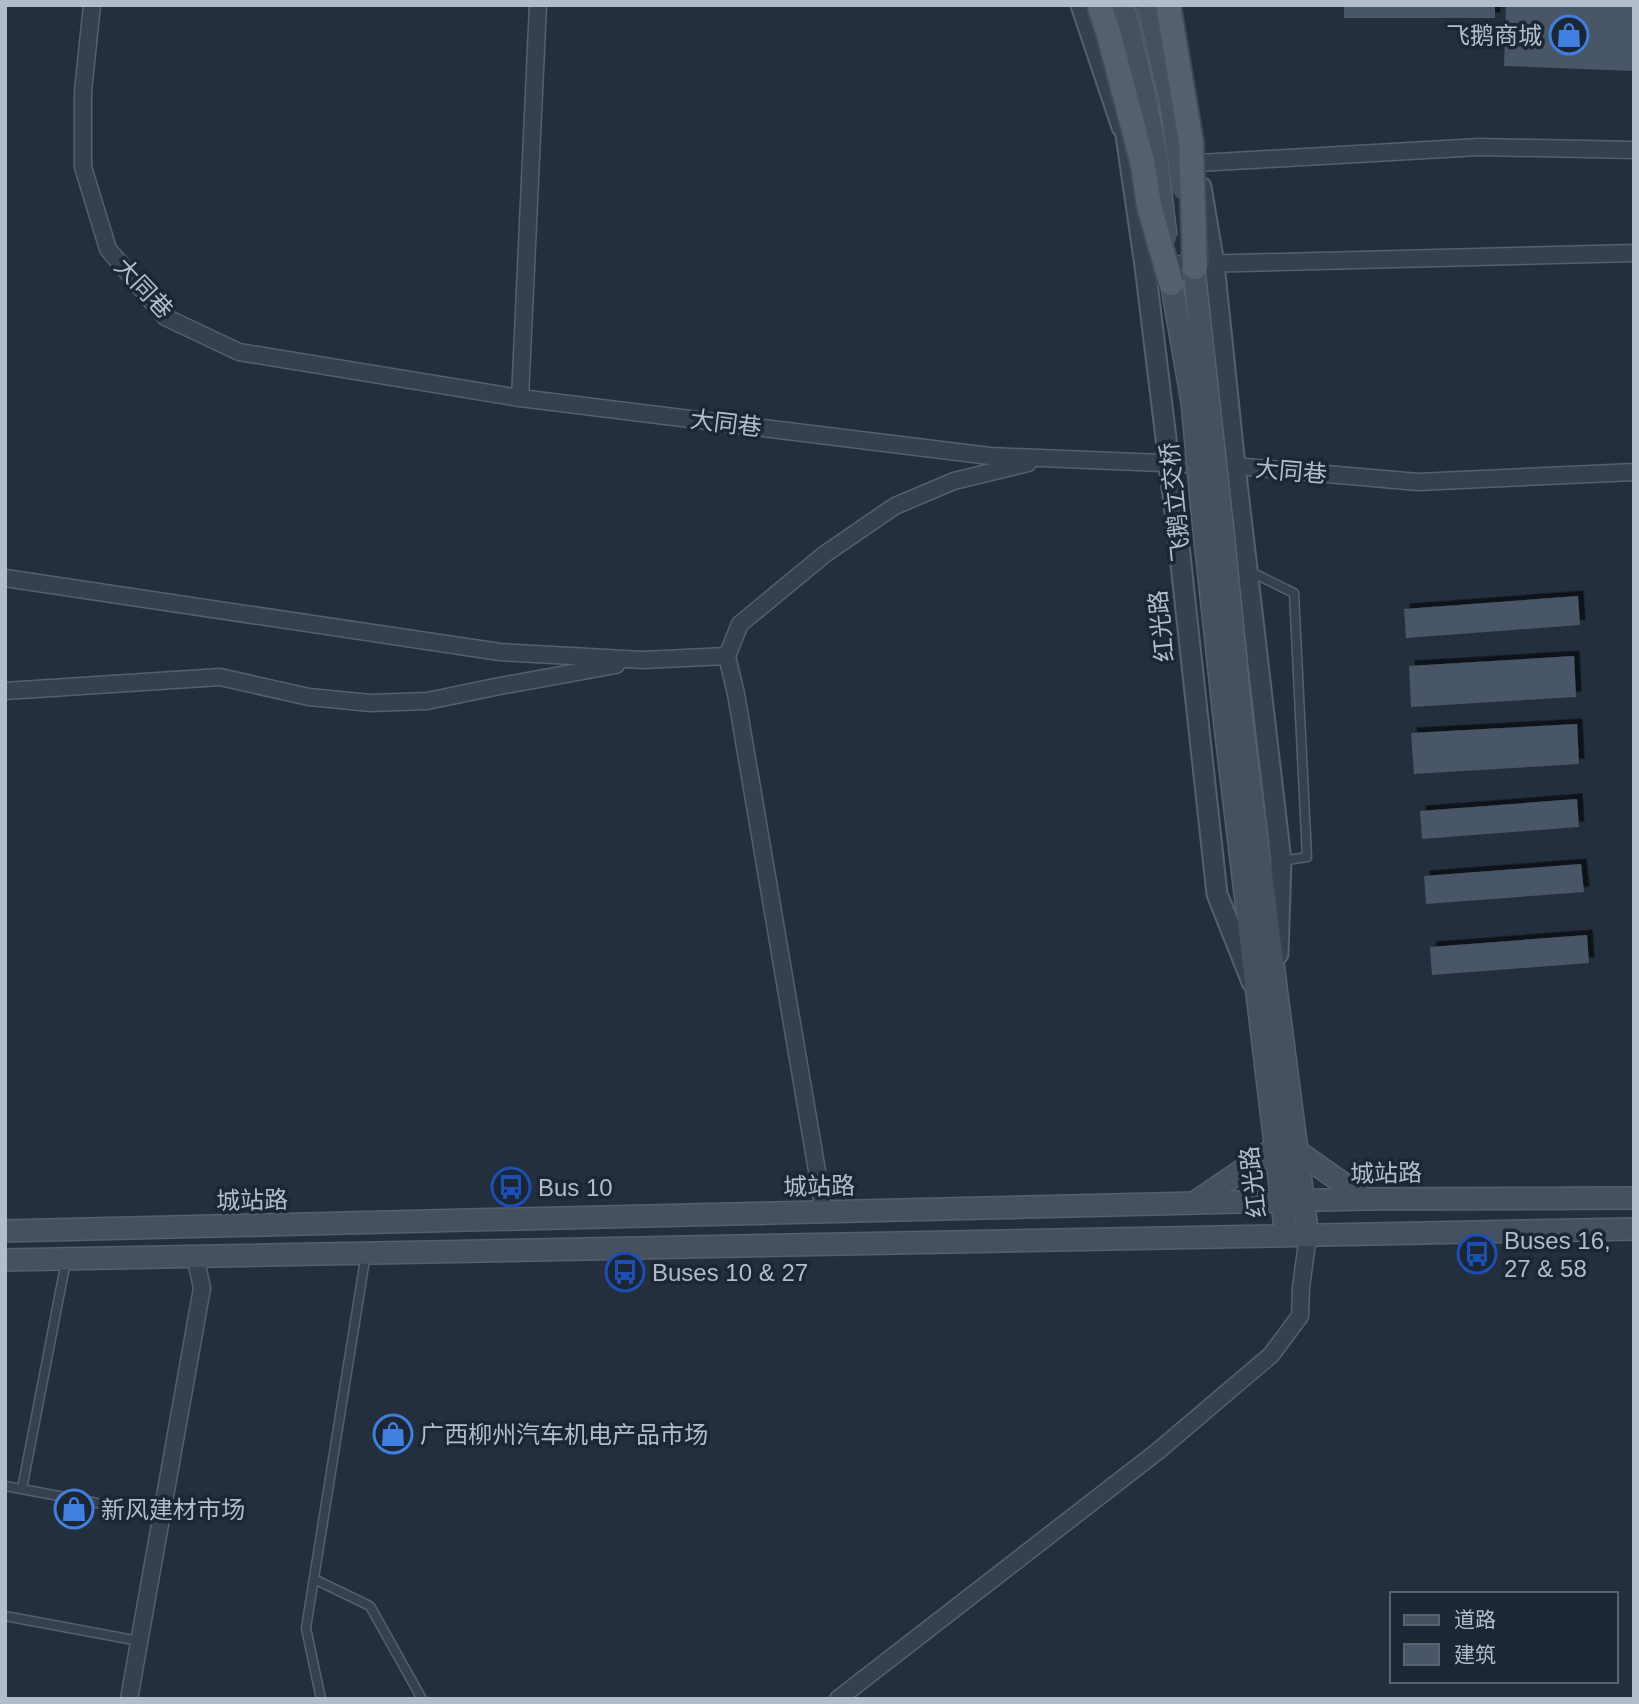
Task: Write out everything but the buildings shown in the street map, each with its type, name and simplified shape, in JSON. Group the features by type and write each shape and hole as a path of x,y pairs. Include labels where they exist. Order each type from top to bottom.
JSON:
{"main road":[{"path":"1100,5 1143,165 1149,206 1171,283"},
{"name":"飞鹅立交桥","path":"1123,5 1156,153 1171,283 1192,402 1204,531 1234,724 1267,995"},
{"name":"飞鹅立交桥","path":"1148,5 1204,266 1234,724"},
{"path":"1170,5 1191,144 1204,266"},
{"name":"红光路","path":"1267,995 1275,1148 1286,1236"},
{"name":"红光路","path":"1267,995 1297,1151 1308,1236"},
{"path":"1194,1203 1275,1148"},
{"path":"1297,1151 1365,1199"},
{"name":"城站路","path":"5,1231 1304,1200 1634,1198"},
{"path":"5,1260 1634,1229"}],"street":[{"name":"大同巷","path":"92,5 83,91 83,167 108,248 165,317 239,352 520,398 990,456 1235,466 1418,482 1634,471"},
{"path":"520,398 538,5"},
{"path":"1081,5 1126,138"},
{"name":"红光路","path":"1100,5 1126,138 1145,266 1217,894 1267,995"},
{"name":"红光路","path":"1170,5 1197,163 1204,266 1235,466 1281,861 1267,995"},
{"path":"1130,167 1479,147 1634,150"},
{"path":"1145,266 1634,253"},
{"path":"824,1212 736,694 727,656 740,624 825,554 895,506 954,481 1051,458"},
{"path":"5,578 499,652 643,660 727,656"},
{"path":"5,691 220,677 309,697 371,703 427,701 643,660"},
{"path":"838,1699 1158,1451 1271,1355 1300,1316 1308,1236"},
{"path":"129,1699 202,1288 195,1256"}],"lane":[{"path":"1248,570 1294,593 1307,857 1281,861"},
{"path":"321,1699 306,1628 366,1253"},
{"path":"22,1489 66,1259"},
{"path":"5,1486 162,1514"},
{"path":"314,1579 370,1606 422,1699"},
{"path":"5,1616 139,1641"}],"place":[{"name":"飞鹅商城","path":"1569,35"},
{"name":"Bus 10","path":"511,1187"},
{"name":"Buses 16, 27 & 58","path":"1477,1254"},
{"name":"Buses 10 & 27","path":"625,1272"},
{"name":"广西柳州汽车机电产品市场","path":"393,1434"},
{"name":"新风建材市场","path":"74,1509"}]}
